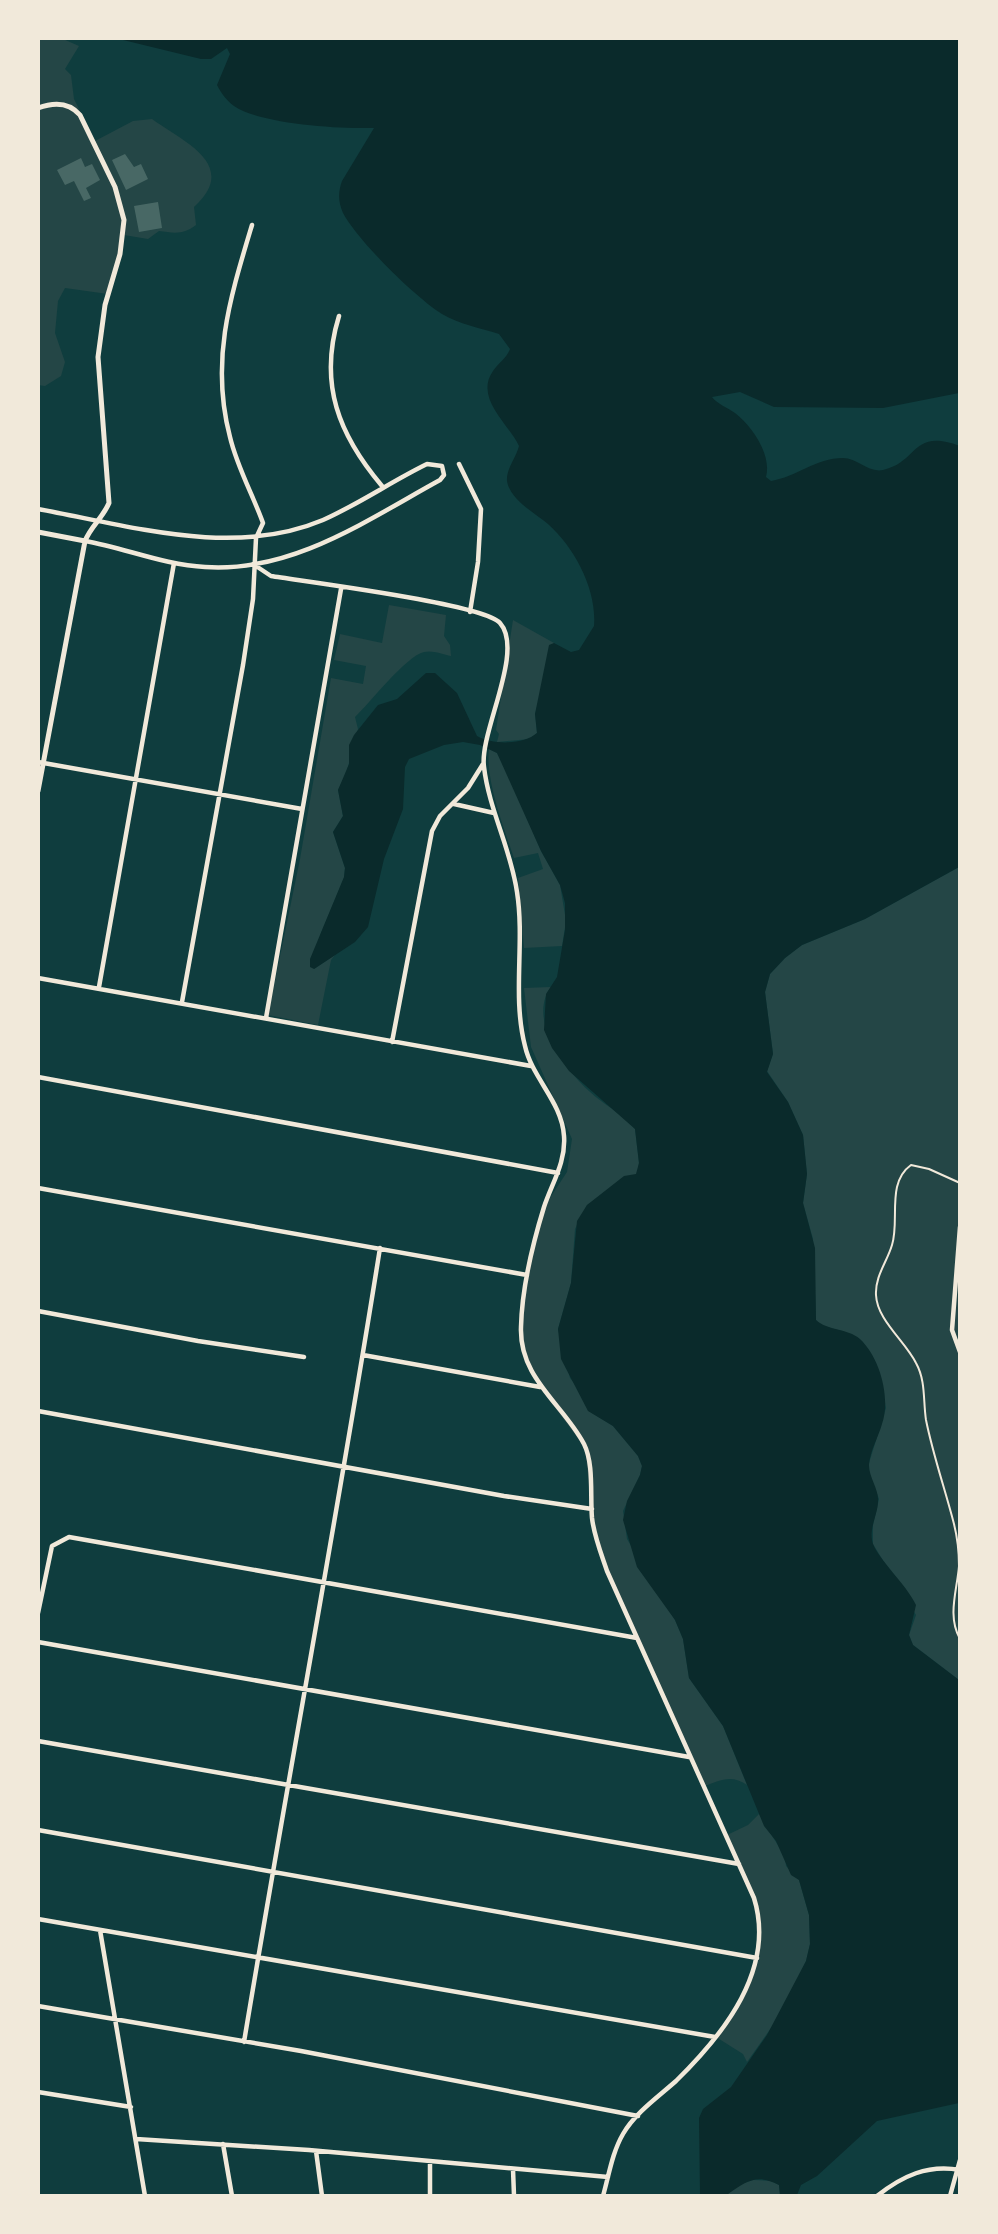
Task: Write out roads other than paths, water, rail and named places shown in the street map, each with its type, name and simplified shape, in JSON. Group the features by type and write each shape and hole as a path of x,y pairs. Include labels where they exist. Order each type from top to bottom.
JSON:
{"street":[{"path":"38,108 60,104 75,108 115,187 122,209 123,233 104,305 98,357 109,503 102,521 90,527 85,541 41,762 38,791"},
{"path":"183,1002 253,599 256,538 263,523 230,438 221,369 225,316 252,225"},
{"path":"339,316 331,355 337,413 351,445 383,486"},
{"path":"38,509 189,535 256,538 324,519 427,464 442,466 444,475 440,480 332,541 237,568 174,563 127,548 38,532"},
{"path":"459,464 481,509 478,562 470,612"},
{"path":"99,987 174,563"},
{"path":"253,564 271,576 416,599 493,617 503,627 507,638 483,764 517,891 520,1012 531,1066 562,1124 564,1152 544,1207 527,1275 520,1331 522,1350 540,1387 586,1448 592,1509 600,1551 761,1919 757,1958 744,1995 715,2037 624,2132 603,2196"},
{"path":"266,1018 341,589"},
{"path":"41,762 302,808"},
{"path":"392,1042 427,853 437,823 483,764"},
{"path":"453,804 494,813"},
{"path":"38,978 531,1066"},
{"path":"38,1077 558,1172"},
{"path":"38,1188 527,1275"},
{"path":"960,1227 952,1325 960,1352"},
{"path":"244,2042 271,1872 325,1583 380,1248"},
{"path":"38,1311 185,1339 304,1357"},
{"path":"363,1355 540,1387"},
{"path":"38,1411 592,1509"},
{"path":"38,1612 49,1557 57,1541 75,1538 638,1639"},
{"path":"38,1642 690,1757"},
{"path":"38,1741 739,1864"},
{"path":"38,1830 757,1958"},
{"path":"38,1919 715,2037"},
{"path":"100,1930 145,2196"},
{"path":"38,2006 639,2116"},
{"path":"38,2092 131,2107"},
{"path":"136,2139 316,2151 608,2177"},
{"path":"223,2144 232,2196"},
{"path":"316,2151 322,2196"},
{"path":"950,2196 960,2160"},
{"path":"430,2162 430,2196"},
{"path":"877,2196 915,2173 939,2168 958,2170"},
{"path":"513,2169 514,2196"}]}
